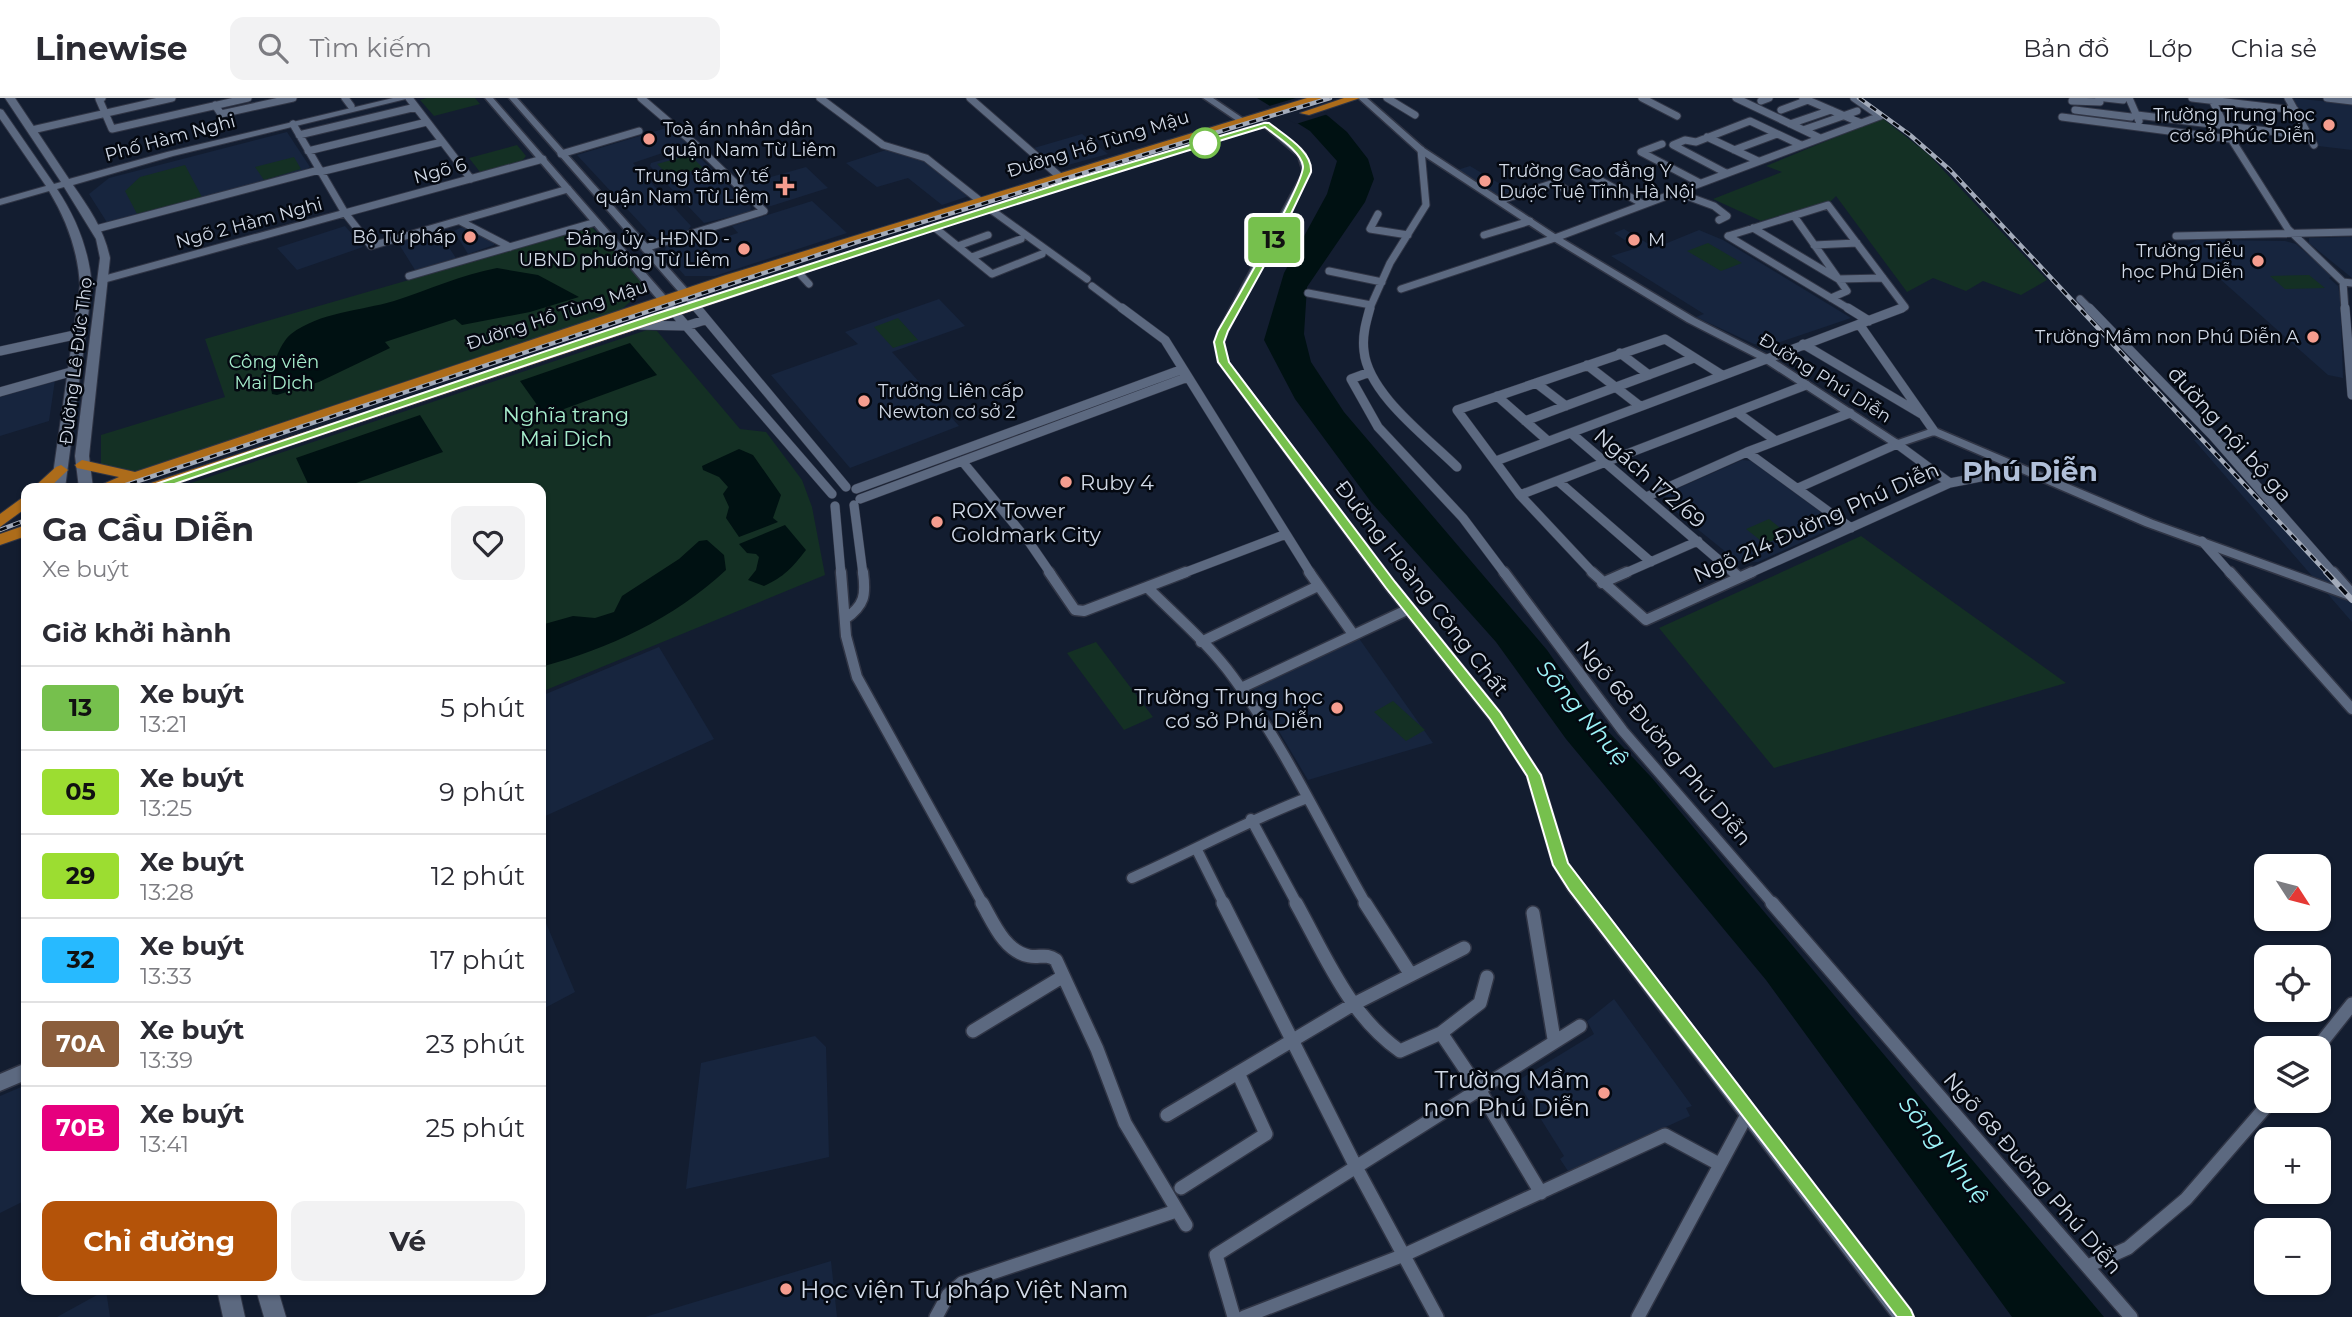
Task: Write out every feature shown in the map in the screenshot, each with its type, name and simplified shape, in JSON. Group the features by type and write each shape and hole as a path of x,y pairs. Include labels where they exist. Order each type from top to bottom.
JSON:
{"highway":[{"path":"1268,118 1306,101 1318,103 1355,98"},
{"name":"Đường Hồ Tùng Mậu","path":"164,483 456,377 485,359 663,300 1058,175 1242,121 1268,118 1283,120 1318,103"},
{"name":"Đường Hồ Tùng Mậu","path":"116,483 456,377 495,371 1268,118"},
{"path":"1087,167 1098,175"},
{"path":"979,200 990,209"},
{"path":"918,219 932,228"},
{"path":"485,359 495,371"},
{"path":"82,460 101,471 138,476"},
{"path":"45,483 62,466"},
{"path":"0,523 21,504"},
{"path":"0,523 21,516"},
{"path":"0,540 21,532"}],"main road":[{"name":"Đường Lê Đức Thọ","path":"10,98 96,229 105,258 105,279 82,460 85,483"},
{"name":"Phố Hàm Nghi","path":"14,195 48,186 68,185 93,173 235,136 348,102 383,98"},
{"name":"Phố Hàm Nghi","path":"235,136 407,98"},
{"name":"Đường Lê Đức Thọ","path":"0,112 33,178 48,186 75,227 85,260 86,286 59,483"},
{"path":"57,168 93,173"},
{"path":"68,185 93,173"},
{"path":"0,202 14,195 33,178"},
{"path":"0,196 57,200"},
{"path":"62,466 82,460"},
{"path":"229,1295 234,1317"},
{"path":"268,1295 275,1317"}],"street":[{"path":"102,98 99,99 112,129 248,98"},
{"path":"32,130 172,98"},
{"path":"215,105 221,114 292,98"},
{"path":"407,98 471,179"},
{"path":"489,98 832,495 845,619 857,677 1002,938 1028,956 1049,955 1056,960 1097,1049 1125,1124 1186,1225"},
{"path":"513,98 696,305 705,320 854,495 866,595 858,610 845,619"},
{"path":"641,98 698,146 764,211 645,248"},
{"path":"820,98 883,145 929,160 979,200"},
{"path":"970,98 1058,175"},
{"path":"1207,98 1242,121"},
{"name":"Đường Phú Diễn","path":"1362,98 1421,150 1557,239 1691,320 1765,358 1897,444 1934,431"},
{"path":"1387,98 1415,115"},
{"path":"1642,98 1677,116"},
{"path":"1736,98 1820,138"},
{"path":"1502,258 1880,116 1854,98"},
{"path":"2071,100 2096,104 2101,102 2099,98"},
{"path":"2105,98 2125,99 2135,119"},
{"path":"2192,98 2295,110"},
{"path":"2288,98 2314,145"},
{"path":"2327,98 2352,101"},
{"path":"1781,110 1806,99 1861,124"},
{"path":"2212,99 2230,138 2292,234 2347,283 2352,395"},
{"path":"2071,100 2076,113 2309,136"},
{"path":"1797,111 1839,101"},
{"path":"299,135 416,107"},
{"path":"1790,124 1831,110"},
{"path":"1803,130 1857,111"},
{"path":"2062,117 2230,138"},
{"name":"Đường Hoàng Công Chất","path":"1268,118 1302,155 1307,164 1307,172 1219,342 1220,352 1234,380 1409,609 1495,716 1534,775 1561,865 1567,875 1904,1317"},
{"path":"1726,173 1674,145 1685,140 1696,142 1751,121 1801,145"},
{"path":"308,151 427,122"},
{"name":"Ngõ 2 Hàm Nghi","path":"105,279 345,213 293,124"},
{"path":"543,159 639,131"},
{"path":"1734,150 1777,134"},
{"path":"1707,137 1758,161"},
{"path":"96,229 441,139"},
{"path":"1662,144 1641,152 1700,183"},
{"path":"1421,150 1426,205 1382,282 1371,305 1362,337 1370,372 1457,467"},
{"name":"Ngõ 6","path":"345,213 543,159"},
{"path":"1576,167 1643,204"},
{"path":"1501,200 1554,183 1565,189"},
{"path":"345,213 371,246 568,189"},
{"path":"1676,192 1714,206 1727,216 1719,220"},
{"path":"1496,461 1765,358 1869,321 1905,307 1828,205 1728,236 1869,321"},
{"path":"990,209 1166,340 1318,586 1353,634"},
{"path":"1378,214 1370,229 1408,235"},
{"path":"1794,216 1847,290 1831,298"},
{"path":"460,221 510,247"},
{"path":"1484,235 1530,221"},
{"path":"409,276 596,222"},
{"path":"932,228 992,274 1042,254"},
{"path":"1753,228 1838,279 1883,278"},
{"path":"2176,236 2352,232"},
{"path":"958,246 988,235"},
{"path":"972,257 1019,238 1054,261 1061,261"},
{"path":"1401,289 1557,239"},
{"path":"1814,245 1857,243"},
{"path":"1329,271 1382,282"},
{"path":"798,272 809,284"},
{"path":"1308,293 1371,305"},
{"name":"đường nội bộ ga","path":"2080,299 2212,435 2352,596"},
{"path":"632,326 687,326 705,320"},
{"path":"1859,324 1934,431 2149,523 2352,596"},
{"path":"0,351 79,334"},
{"path":"1698,541 1602,583 1520,495 1457,410 1665,339 1722,375"},
{"path":"1803,344 1923,415"},
{"path":"1620,354 1649,375"},
{"path":"1525,421 1694,358"},
{"path":"1587,365 1640,406"},
{"path":"0,393 74,370"},
{"name":"Ngõ 68 Đường Phú Diễn","path":"1370,372 1351,379 1378,427 1463,518 1623,731 2131,1317"},
{"path":"835,506 854,495 1095,401 1185,373"},
{"path":"832,495 854,495 962,461 1104,409 1185,373"},
{"path":"1536,383 1566,407"},
{"path":"1520,495 1607,464 1806,385"},
{"path":"1497,396 1548,441"},
{"path":"1095,401 1104,409"},
{"path":"1738,413 1776,441"},
{"path":"1646,498 1747,452 1850,413"},
{"name":"Ngách 172/69","path":"1571,433 1739,577"},
{"path":"1798,488 1897,444 1950,483"},
{"path":"1747,452 1851,528"},
{"path":"962,461 1029,542 1075,610 1084,611 1286,534"},
{"name":"Ngõ 214 Đường Phú Diễn","path":"1602,583 1646,620 1950,483 2006,472"},
{"path":"1558,481 1651,562"},
{"path":"2202,541 2352,709"},
{"path":"1201,642 1318,586"},
{"path":"1147,588 1201,642 1241,688 1307,798 1391,948 1410,975"},
{"path":"1241,688 1409,609"},
{"path":"1132,878 1197,849 1251,819 1307,798"},
{"path":"1251,819 1352,1005 1376,1034 1400,1051 1441,1033 1480,1003 1487,977"},
{"path":"1197,849 1295,1040 1356,1167 1437,1317"},
{"path":"1533,913 1554,1039"},
{"path":"1167,1115 1352,1005 1464,948"},
{"path":"974,1031 1062,977"},
{"path":"2327,1036 2352,1004"},
{"path":"1234,1317 1216,1255 1554,1039 1580,1026"},
{"path":"1441,1033 1472,1073 1491,1113 1541,1193"},
{"path":"0,1083 21,1073"},
{"path":"1181,1188 1266,1134 1238,1073"},
{"path":"1638,1317 1749,1111"},
{"path":"2088,1266 2128,1248 2186,1199 2261,1113"},
{"path":"1244,1317 1404,1255 1665,1135 1719,1164"},
{"path":"936,1317 948,1295 962,1283 1176,1211"}],"shaded area":[{"name":"Trường Trung học cơ sở Phúc Diễn","path":"2291,98 2352,104 2352,150 2318,146"},
{"path":"671,128 689,144 633,163 691,226 688,230 655,239 577,155"},
{"path":"287,132 310,167 304,172 108,224 89,194 109,178"},
{"path":"1082,134 1108,154 1068,165 1062,161 1054,163 1034,148"},
{"path":"889,149 922,159 969,196 942,205 908,178 877,187 846,163"},
{"path":"690,152 696,154 751,207 750,212 704,223 650,166 651,163"},
{"name":"Trường Cao đẳng Y Dược Tuệ Tĩnh Hà Nội","path":"1470,166 1512,191 1499,196 1457,170"},
{"name":"Trung tâm Y tế quận Nam Từ Liêm","path":"806,167 828,188 771,206 762,205 743,185"},
{"name":"Đảng ủy - HĐND - UBND phường Từ Liêm","path":"812,201 847,233 715,276 685,276 664,252 667,245 702,234 710,242 738,233 732,226"},
{"path":"345,226 363,247 297,270 277,248"},
{"name":"Bộ Tư pháp","path":"462,227 495,243 494,245 468,254 454,231"},
{"path":"1624,229 1655,248 1699,230 1723,240 1851,318 1768,346 1754,344 1696,317 1704,314 1611,256 1637,248 1614,233"},
{"path":"437,230 456,258 415,270 397,241"},
{"path":"2352,237 2352,278 2309,243 2309,238"},
{"path":"2197,240 2285,241 2296,244 2333,276 2329,278 2338,286 2340,296 2343,378 2328,375 2184,247"},
{"name":"Trường Liên cấp Newton cơ sở 2","path":"939,299 965,326 892,352 959,426 850,468 771,375 858,344 845,332"},
{"path":"55,380 49,421 0,436 0,397"},
{"path":"2194,440 2204,440 2352,599 2352,622"},
{"path":"1742,460 1754,461 1827,517 1831,529 1758,562 1737,561 1664,502 1665,494"},
{"name":"Trường Trung học cơ sở Phú Diễn","path":"1358,637 1433,743 1308,780 1252,686"},
{"path":"659,647 714,739 546,816 546,694"},
{"path":"546,923 575,992 546,1007"},
{"name":"Trường Mầm non Phú Diễn","path":"1614,999 1692,1106 1686,1108 1690,1116 1568,1171 1560,1159 1564,1156 1517,1081 1594,1034 1587,1021"},
{"path":"815,1036 826,1047 829,1157 686,1189 701,1063"},
{"path":"21,1087 21,1202 0,1213 0,1096"},
{"name":"Học viện Tư pháp Việt Nam","path":"831,1261 837,1317 645,1317"},
{"path":"97,1295 107,1295 110,1317 57,1317"}],"green space":[{"path":"475,98 480,104 434,116 420,100"},
{"path":"1882,118 1928,154 2047,280 2021,295 1983,281 1966,291 1933,278 1907,292 1836,196 1831,201 1761,221 1713,199 1782,172 1766,166"},
{"path":"517,145 526,156 522,161 480,172 469,158"},
{"path":"690,155 703,168 670,177 657,164"},
{"path":"294,157 301,169 264,180 255,167"},
{"path":"185,165 202,197 137,214 125,191 140,177"},
{"name":"Công viên Mai Dịch","path":"592,227 646,287 619,312 135,473 101,465 101,435 225,397 205,339"},
{"path":"1708,243 1742,263 1721,271 1687,251"},
{"path":"2309,275 2325,288 2285,289 2270,276"},
{"path":"898,318 918,340 893,348 874,327"},
{"name":"Nghĩa trang Mai Dịch","path":"647,330 657,331 740,429 766,432 802,480 812,507 825,575 546,690 546,483 191,483"},
{"path":"1769,519 1788,534 1765,544 1746,529"},
{"path":"1861,536 2066,683 1774,768 1659,628"},
{"path":"1096,642 1153,717 1124,730 1067,653"},
{"path":"1393,701 1425,730 1406,741 1374,712"}],"water":[{"name":"Sông Nhuệ","path":"1257,98 1298,98 1328,116 1347,132 1368,159 1374,179 1365,202 1307,287 1304,334 1311,362 1344,412 1547,650 1591,713 1652,778 2104,1317 2012,1317 1766,980 1566,739 1496,642 1371,502 1295,399 1264,340 1284,273 1327,194 1337,161 1310,131"},
{"path":"497,268 538,275 579,297 530,312 462,325 455,319 385,342 390,348 319,382 277,395 272,394 271,379 278,354 286,339 302,327 327,317 394,301"},
{"path":"630,343 657,375 545,416 520,381"},
{"path":"420,415 443,452 356,483 308,483 296,458"},
{"path":"739,449 753,455 781,495 773,518 778,522 739,537 726,518 729,507 723,494 728,487 719,477 703,470 702,466"},
{"path":"785,525 806,550 788,571 771,583 764,586 748,580 756,570 759,557 747,553 739,544"},
{"path":"707,540 724,555 726,570 706,587 640,630 592,651 546,665 546,624 573,616 595,618 614,612 622,596 679,559 699,541"}],"pier":[{"path":"1301,98 1328,114 1296,124 1266,107"}],"railway":[{"path":"132,483 857,242 1330,98"},
{"path":"1859,98 1910,135 1950,170 2328,574"},
{"path":"0,530 21,522"},
{"path":"2326,572 2352,600"}],"bus line":[{"name":"13","path":"165,483 656,317 1071,183 1266,124 1288,140 1302,155 1307,164 1307,172 1274,239 1223,331 1219,342 1223,362 1390,585 1495,716 1534,775 1561,865 1574,885 1904,1317"}],"place":[{"name":"Trường Trung học cơ sở Phúc Diễn","path":"2329,125"},
{"name":"Toà án nhân dân quận Nam Từ Liêm","path":"649,139"},
{"name":"Trường Cao đẳng Y Dược Tuệ Tĩnh Hà Nội","path":"1485,181"},
{"name":"Trung tâm Y tế quận Nam Từ Liêm","path":"785,186"},
{"name":"Bộ Tư pháp","path":"470,237"},
{"name":"M","path":"1634,240"},
{"name":"Đảng ủy - HĐND - UBND phường Từ Liêm","path":"744,249"},
{"name":"Trường Tiểu học Phú Diễn","path":"2258,261"},
{"name":"Trường Mầm non Phú Diễn A","path":"2313,337"},
{"name":"Trường Liên cấp Newton cơ sở 2","path":"864,401"},
{"name":"Ruby 4","path":"1066,482"},
{"name":"ROX Tower Goldmark City","path":"937,522"},
{"name":"Trường Trung học cơ sở Phú Diễn","path":"1337,708"},
{"name":"Trường Mầm non Phú Diễn","path":"1604,1093"},
{"name":"Học viện Tư pháp Việt Nam","path":"786,1289"}],"district":[{"name":"Phú Diễn","path":"2030,471"}]}
